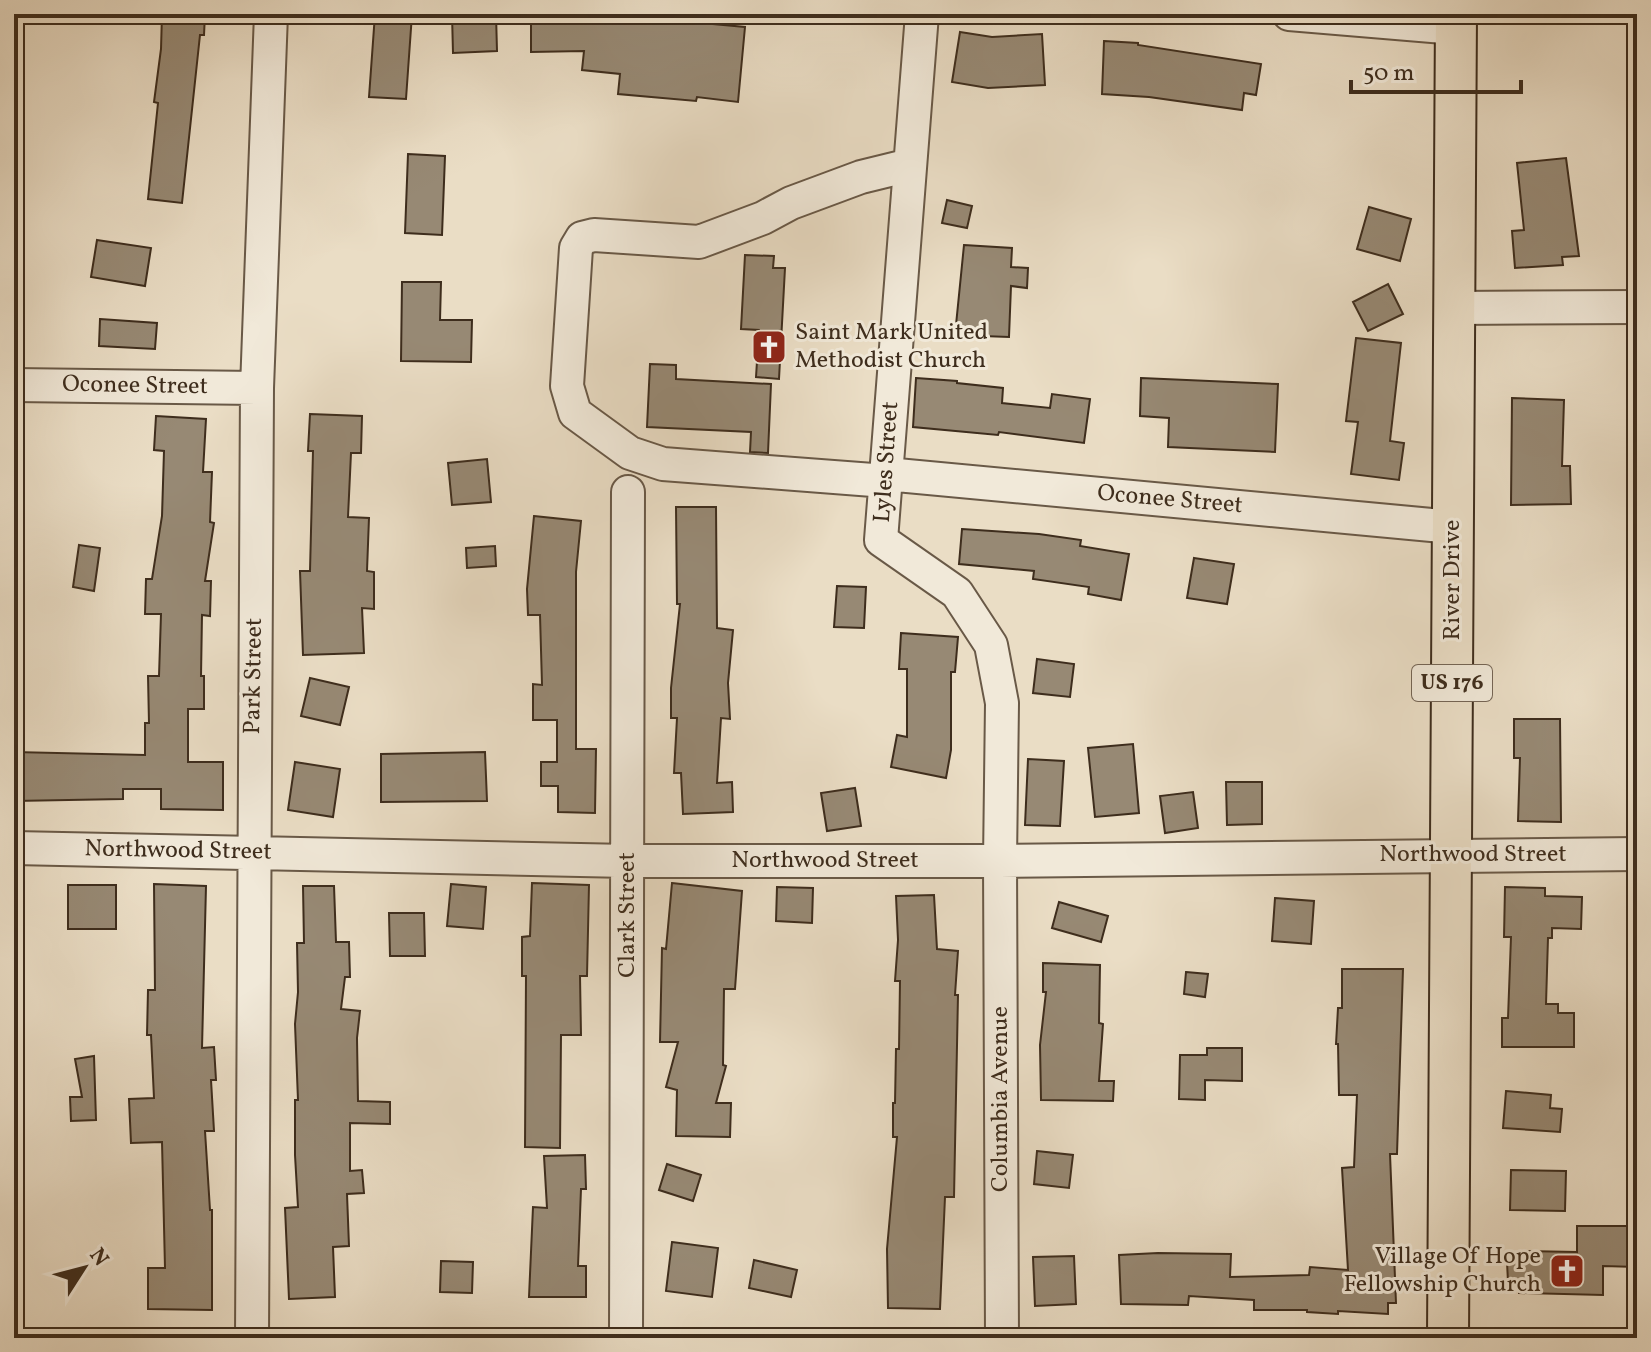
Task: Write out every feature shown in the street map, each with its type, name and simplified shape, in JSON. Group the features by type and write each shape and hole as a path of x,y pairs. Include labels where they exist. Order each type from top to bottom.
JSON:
{"main road":[{"name":"River Drive","path":"1448,1338 1456,21"}],"street":[{"name":"Park Street","path":"252,1338 252,852 257,388 271,14"},
{"name":"Lyles Street","path":"922,14 881,540 957,593 991,645 1002,703 1000,861"},
{"path":"1289,14 1456,21"},
{"name":"Oconee Street","path":"910,165 861,177 699,242 594,235 582,238 576,248 567,386 575,413 630,453 663,464 886,477 1453,527"},
{"path":"1455,308 1637,307"},
{"name":"Oconee Street","path":"14,385 257,388"},
{"name":"Clark Street","path":"626,1338 628,492"},
{"name":"Northwood Street","path":"14,848 628,861 1000,861 1637,854"},
{"name":"Columbia Avenue","path":"1000,861 1002,1338"}],"building":[{"path":"162,14 205,14 204,35 200,35 182,203 148,199 158,103 154,102"},
{"path":"375,14 412,14 406,99 369,97"},
{"path":"452,14 496,14 497,51 453,53"},
{"path":"587,16 626,19 626,16 745,27 738,102 618,94 620,74 582,70 584,51 531,52 531,18"},
{"path":"960,32 992,37 1042,34 1045,85 988,88 952,82"},
{"path":"1104,41 1138,43 1261,64 1256,95 1244,93 1242,110 1102,94"},
{"path":"408,154 445,156 442,235 405,233"},
{"path":"1566,158 1579,256 1562,257 1563,265 1515,268 1512,231 1524,230 1517,163"},
{"path":"947,200 972,206 967,228 942,223"},
{"path":"1369,207 1411,219 1400,261 1357,249"},
{"path":"97,240 151,248 145,286 91,277"},
{"path":"964,245 1012,248 1011,267 1028,268 1027,288 1011,286 1009,337 955,335"},
{"path":"745,255 774,256 773,268 785,268 779,379 756,377 759,330 741,329"},
{"path":"402,282 441,282 440,320 472,320 471,362 401,361"},
{"path":"1388,284 1403,314 1368,331 1353,302"},
{"path":"100,319 157,323 155,349 99,346"},
{"path":"1356,338 1401,343 1390,441 1404,443 1399,480 1351,474 1358,422 1346,421"},
{"name":"Saint Mark United Methodist Church","path":"650,364 676,365 676,379 771,384 768,453 750,452 751,432 647,427"},
{"path":"916,378 1003,388 1002,403 1050,408 1052,394 1090,399 1084,443 999,432 998,435 913,427"},
{"path":"1141,378 1278,384 1275,452 1168,447 1169,418 1140,416"},
{"path":"1512,398 1564,400 1562,466 1570,466 1571,504 1511,505"},
{"path":"310,414 362,416 361,453 351,453 348,517 369,518 367,571 374,572 374,609 362,608 364,653 303,655 300,571 310,571 313,451 308,451"},
{"path":"156,416 206,419 203,472 212,472 210,522 214,523 205,581 211,581 210,616 202,615 204,709 188,709 188,762 223,762 223,810 161,809 161,789 123,789 123,799 14,801 14,752 145,755 145,723 149,723 148,676 159,676 161,614 145,614 146,579 152,579 162,516 164,451 154,450"},
{"path":"487,459 491,502 452,505 448,463"},
{"path":"676,507 716,507 717,628 733,630 728,683 730,719 721,718 717,783 732,782 733,812 683,814 681,773 674,773 677,718 671,718 671,688 680,604 677,604"},
{"path":"534,516 581,521 576,572 576,749 596,749 595,813 558,812 558,786 541,786 541,762 557,762 557,720 533,720 533,684 542,685 540,615 528,615 527,589"},
{"path":"962,529 1081,540 1080,546 1129,554 1121,600 1088,594 1089,587 1033,579 1034,571 959,564"},
{"path":"79,545 100,548 94,591 73,587"},
{"path":"495,546 496,566 467,568 466,548"},
{"path":"1194,558 1234,564 1227,604 1187,598"},
{"path":"837,586 866,587 864,628 834,627"},
{"path":"901,633 958,637 955,672 951,672 951,750 946,778 891,767 897,735 907,737 907,669 899,669"},
{"path":"1037,659 1074,664 1070,697 1033,693"},
{"path":"310,678 349,687 340,725 301,716"},
{"path":"1514,719 1560,719 1561,822 1518,821 1520,758 1514,758"},
{"path":"1133,744 1139,813 1095,817 1088,748"},
{"path":"485,752 487,801 381,802 381,754"},
{"path":"1028,759 1064,761 1060,826 1025,825"},
{"path":"295,762 340,769 333,817 288,810"},
{"path":"1226,782 1262,782 1262,824 1227,825"},
{"path":"855,788 861,826 827,831 821,793"},
{"path":"1193,792 1198,828 1165,833 1160,796"},
{"path":"532,883 589,885 587,976 580,976 581,1035 561,1035 560,1148 525,1147 526,976 522,976 522,937 530,936"},
{"path":"672,883 742,891 735,989 724,989 723,1065 726,1066 716,1103 731,1103 730,1137 676,1136 677,1090 666,1087 678,1042 660,1042 662,948 666,949"},
{"path":"154,884 206,886 202,1048 214,1047 216,1080 211,1080 214,1131 205,1131 212,1210 212,1310 148,1309 148,1268 165,1268 162,1142 131,1143 129,1099 154,1098 151,1035 147,1035 148,990 155,990"},
{"path":"451,884 486,887 483,929 447,926"},
{"path":"68,885 116,885 116,929 68,929"},
{"path":"303,886 334,886 336,942 349,942 350,977 345,977 341,1009 360,1011 358,1101 390,1102 390,1124 350,1123 350,1171 362,1170 364,1193 347,1194 349,1246 333,1247 335,1297 289,1299 285,1208 298,1207 295,1024 297,943 304,943"},
{"path":"777,887 813,888 812,923 776,921"},
{"path":"1505,887 1545,888 1545,896 1582,897 1581,929 1552,928 1552,938 1548,938 1546,1004 1558,1004 1558,1013 1574,1013 1574,1047 1502,1047 1502,1018 1508,1018 1511,937 1504,937"},
{"path":"934,895 937,949 958,951 954,1197 945,1197 940,1309 888,1308 887,1249 897,1137 893,1137 893,1103 896,1049 899,1049 900,981 895,981 898,940 896,896"},
{"path":"1275,898 1314,901 1311,944 1272,941"},
{"path":"1059,902 1108,916 1101,942 1052,928"},
{"path":"389,913 424,913 425,956 390,956"},
{"path":"1043,963 1100,965 1099,1023 1103,1024 1099,1081 1114,1081 1113,1101 1041,1100 1040,1045 1046,992 1043,992"},
{"path":"1342,969 1403,969 1397,1154 1390,1154 1396,1303 1388,1303 1388,1314 1254,1310 1254,1300 1189,1296 1188,1305 1121,1304 1119,1255 1231,1254 1230,1277 1309,1275 1310,1267 1348,1270 1342,1168 1354,1167 1357,1095 1339,1095 1336,1044 1338,1008 1342,1008"},
{"path":"1186,972 1208,974 1205,997 1184,994"},
{"path":"1207,1048 1242,1048 1242,1081 1205,1080 1205,1100 1179,1099 1180,1055 1207,1055"},
{"path":"94,1056 96,1120 71,1121 70,1097 82,1097 75,1059"},
{"path":"1506,1091 1551,1095 1550,1108 1562,1109 1560,1132 1503,1128"},
{"path":"1037,1151 1073,1155 1069,1188 1034,1184"},
{"path":"585,1155 586,1189 581,1189 578,1266 586,1266 586,1297 529,1297 533,1207 547,1208 544,1156"},
{"path":"667,1164 701,1175 693,1201 659,1190"},
{"path":"1511,1170 1566,1171 1565,1211 1510,1210"},
{"path":"1577,1226 1637,1226 1637,1267 1603,1266 1603,1295 1519,1293 1519,1282 1508,1282 1507,1262 1519,1262 1519,1251 1577,1252"},
{"path":"672,1242 718,1248 712,1297 666,1291"},
{"path":"1074,1256 1076,1304 1035,1306 1033,1257"},
{"path":"754,1260 797,1270 791,1297 749,1288"},
{"path":"441,1261 473,1262 472,1293 440,1292"}],"place":[{"name":"Saint Mark United Methodist Church","path":"769,347"},
{"name":"Village Of Hope Fellowship Church","path":"1567,1271"}]}
